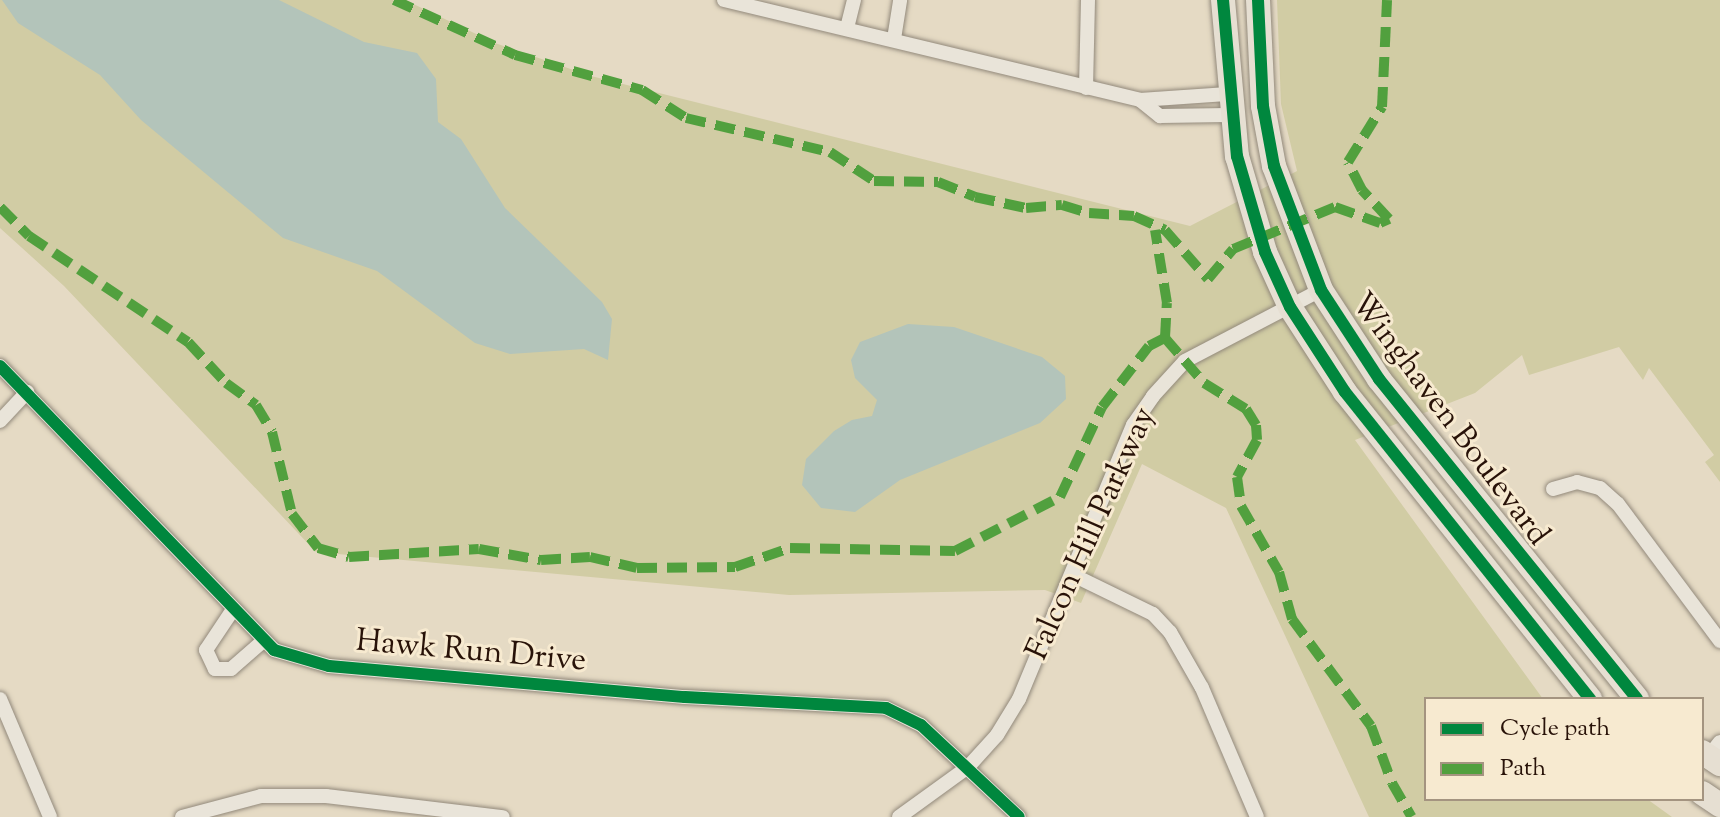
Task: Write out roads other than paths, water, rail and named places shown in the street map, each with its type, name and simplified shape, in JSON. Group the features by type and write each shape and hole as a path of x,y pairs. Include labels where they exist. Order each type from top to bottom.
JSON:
{"main road":[{"name":"Winghaven Boulevard","path":"1223,0 1229,104 1249,205 1290,307 1345,392 1588,697"},
{"name":"Winghaven Boulevard","path":"1258,0 1263,106 1274,166 1321,290 1379,379 1635,697"}],"street":[{"path":"724,0 1140,100 1229,104"},
{"path":"847,28 854,0"},
{"path":"894,39 900,0"},
{"path":"1086,88 1088,0"},
{"path":"1140,100 1160,116 1229,104"},
{"name":"Falcon Hill Parkway","path":"899,817 968,767 997,735 1019,699 1133,425 1153,396 1185,361 1321,290"},
{"name":"Hawk Run Drive","path":"0,366 232,611 274,650 329,666 685,697 886,708 921,725 1019,817"},
{"path":"0,421 27,392"},
{"path":"1553,489 1577,482 1600,488 1618,504 1720,641"},
{"path":"1073,575 1153,614 1170,632 1202,688 1257,817"},
{"path":"232,611 206,650 215,669 231,669 263,641"},
{"path":"0,699 50,817"},
{"path":"182,817 261,796 313,796 503,817"}]}
